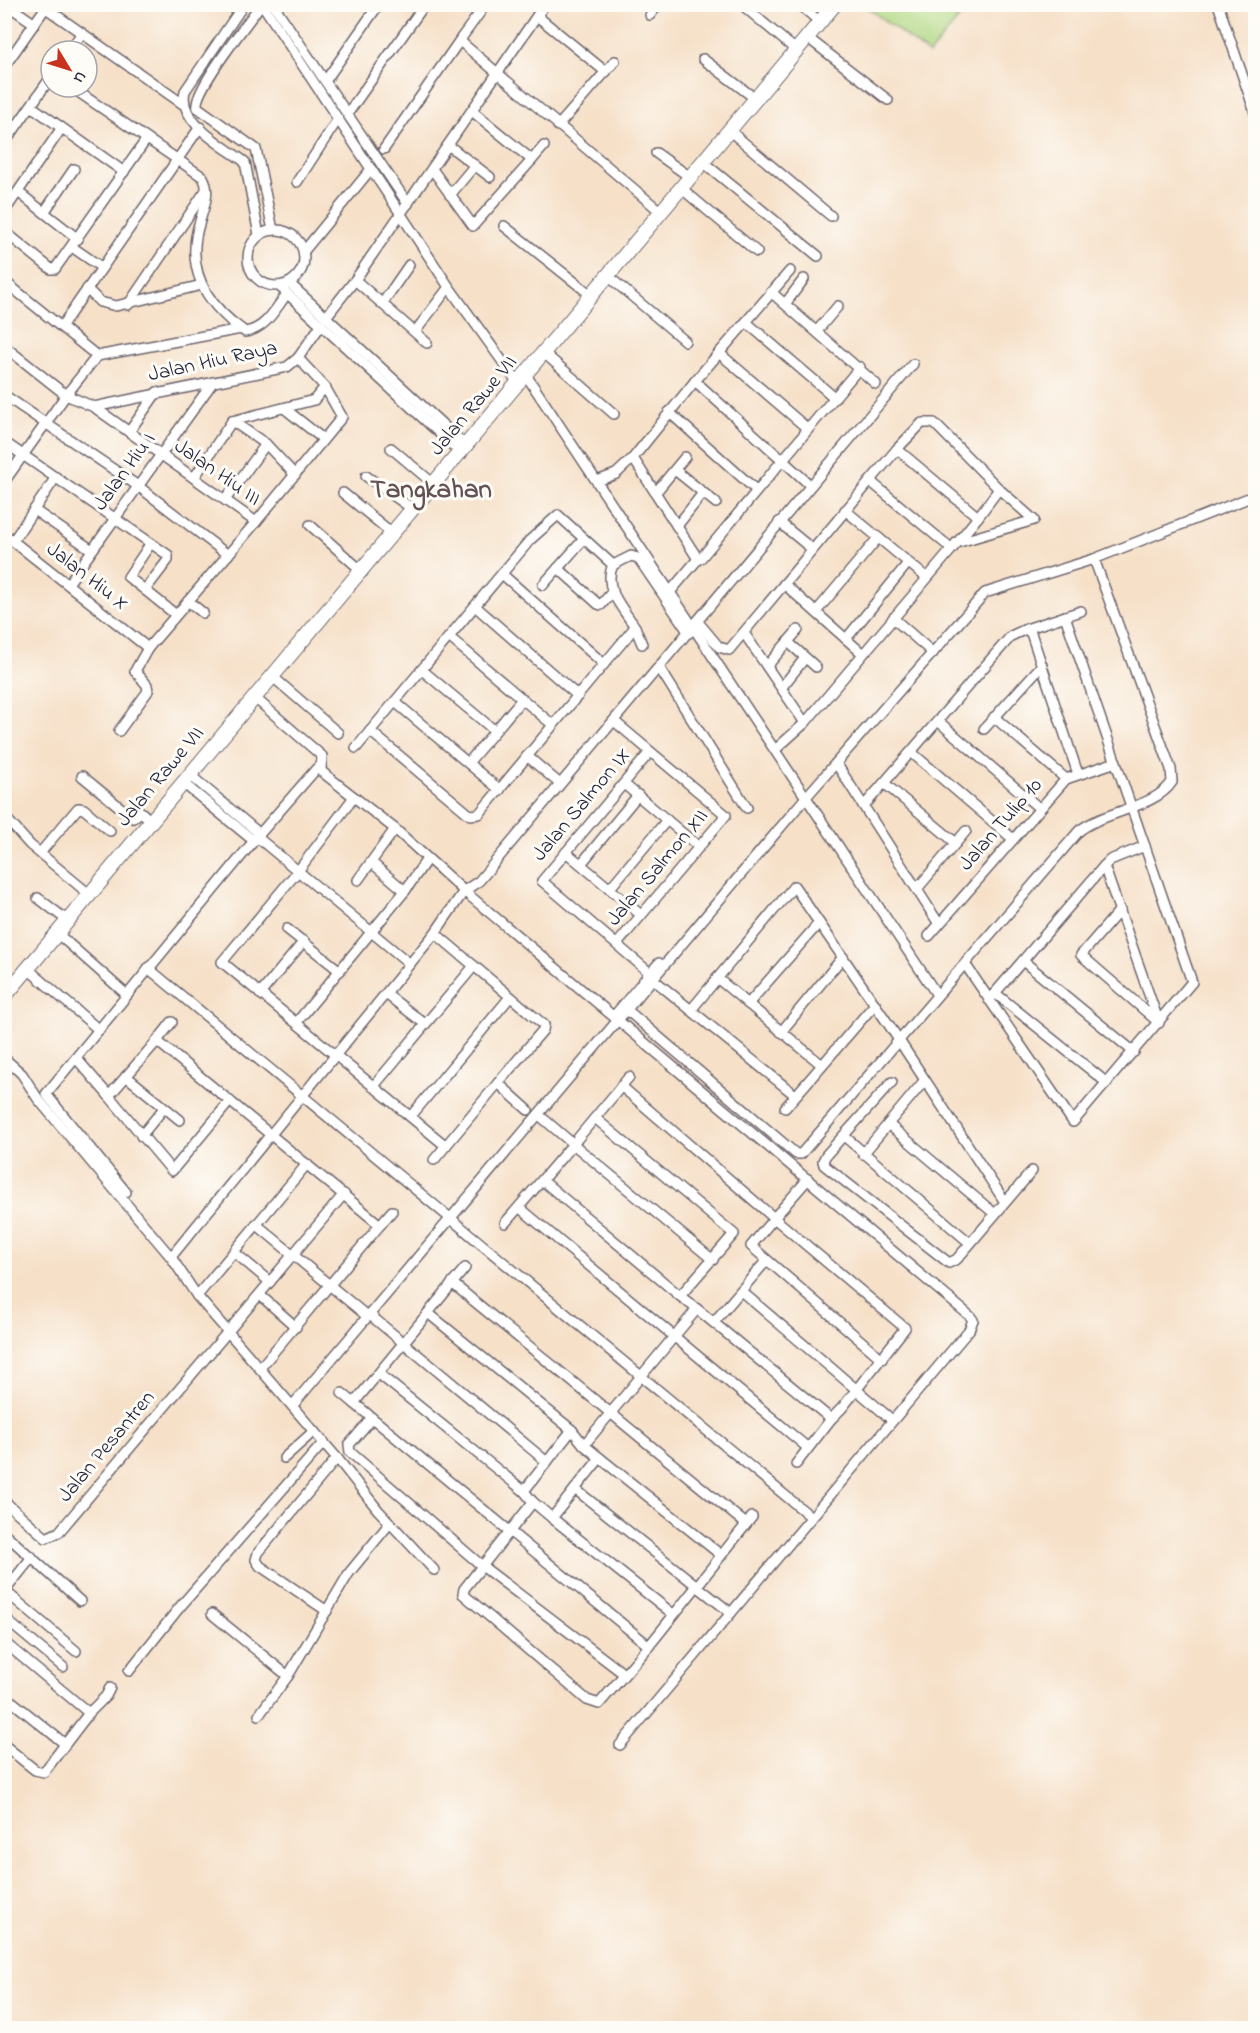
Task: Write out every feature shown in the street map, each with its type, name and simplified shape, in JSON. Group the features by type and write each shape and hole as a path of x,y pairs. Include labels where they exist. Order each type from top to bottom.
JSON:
{"main road":[{"name":"Jalan Rawe VII","path":"4,997 59,935 151,821 363,572 835,4"}],"street":[{"path":"6,4 35,24"},
{"path":"183,104 185,91 244,4"},
{"path":"273,230 256,149 197,107 196,101 211,74 262,4 449,287 522,379 597,481 938,995"},
{"path":"273,4 408,204"},
{"path":"326,80 379,4"},
{"path":"348,113 425,4"},
{"path":"384,149 481,11 482,4"},
{"name":"Jalan Hiu Raya","path":"94,407 157,392 287,367 298,358 355,280 545,4"},
{"path":"650,15 659,4"},
{"path":"741,4 797,51"},
{"path":"799,4 820,23"},
{"path":"1218,4 1256,115"},
{"path":"4,68 8,53 35,24 47,6 183,104 187,113 200,127 245,162 259,235"},
{"path":"537,16 606,72"},
{"path":"78,39 82,33"},
{"path":"462,37 461,42 497,75 661,212"},
{"path":"808,38 888,100"},
{"path":"703,59 757,100"},
{"path":"558,126 615,61"},
{"path":"4,144 39,94"},
{"path":"88,99 146,141 203,177 207,189 194,242 193,261 202,285 219,310 245,332 256,331 287,294"},
{"path":"31,106 124,172"},
{"path":"472,111 532,160"},
{"path":"297,182 338,119"},
{"path":"61,327 200,127"},
{"path":"4,212 61,129"},
{"path":"730,131 831,216"},
{"path":"4,231 51,269 55,269 146,141"},
{"path":"448,145 490,177"},
{"path":"432,169 473,226 544,146"},
{"path":"656,153 690,177"},
{"path":"704,162 818,255"},
{"path":"450,195 475,165"},
{"path":"45,211 74,169"},
{"path":"304,251 371,169"},
{"path":"128,305 207,189"},
{"path":"681,189 757,252"},
{"path":"18,192 45,211 101,267"},
{"path":"504,226 591,296"},
{"path":"284,285 299,275 304,264 304,251 296,237 281,230 273,230 259,235 249,250 250,268 262,282 284,285 464,450"},
{"path":"382,304 409,265"},
{"path":"597,481 616,474 633,458 694,381 790,271"},
{"path":"608,276 685,341"},
{"path":"785,304 804,279"},
{"path":"355,280 427,343"},
{"path":"4,281 97,356"},
{"path":"87,289 107,306 128,305 202,285"},
{"path":"284,285 287,294 324,321"},
{"path":"415,332 449,287"},
{"path":"771,292 876,384"},
{"path":"817,331 838,306"},
{"path":"746,322 835,398"},
{"path":"4,482 97,356 241,328"},
{"name":"Jalan Hiu III","path":"4,346 66,395 94,407 256,522"},
{"path":"544,353 614,414"},
{"path":"719,353 808,429"},
{"path":"119,731 148,691 147,685 135,671 148,648 256,522 342,414 325,387 298,358"},
{"path":"171,1257 435,933 464,891 479,882 912,364"},
{"path":"670,592 860,368"},
{"path":"694,381 810,485"},
{"name":"Jalan Hiu I","path":"68,584 213,382"},
{"path":"194,478 232,421 314,400 325,387"},
{"path":"129,432 157,392"},
{"path":"4,394 138,486 228,555"},
{"path":"284,408 323,439"},
{"path":"669,412 756,490"},
{"path":"232,421 266,444 294,475"},
{"path":"642,644 636,627 613,591 608,576 613,565 631,556 638,558 694,627 723,650 729,650 845,510 922,423 934,423 999,489 1034,520 954,546"},
{"path":"4,442 115,517 169,558 145,590"},
{"path":"225,500 266,444"},
{"path":"391,448 435,484"},
{"path":"897,449 978,517"},
{"path":"656,492 685,457"},
{"path":"633,458 698,559"},
{"path":"675,470 716,503"},
{"path":"366,476 414,510"},
{"path":"13,541 56,477"},
{"path":"870,481 954,546"},
{"path":"776,749 805,723 999,489"},
{"path":"343,493 393,534"},
{"path":"677,526 703,493"},
{"path":"293,1405 539,1115 651,976 685,942 807,796 986,593 1094,559 1256,495"},
{"path":"34,510 92,550"},
{"path":"845,510 927,578"},
{"path":"356,748 502,574 554,517 563,516 613,565"},
{"path":"779,522 812,549"},
{"path":"310,525 363,572"},
{"name":"Jalan Hiu X","path":"4,534 148,648"},
{"path":"816,612 878,538"},
{"path":"543,585 585,539"},
{"path":"151,543 128,577 176,615"},
{"path":"627,1010 799,1155 1079,831 1099,818 1157,796 1172,782 1172,769 1094,559"},
{"path":"846,639 909,563"},
{"path":"558,568 598,604 601,605 613,591"},
{"path":"502,574 604,664"},
{"path":"784,584 862,654"},
{"path":"188,601 203,613"},
{"path":"475,606 578,696"},
{"path":"864,806 1014,633 1082,611"},
{"path":"965,964 992,996 1073,1122 1192,982 1065,616"},
{"path":"892,618 933,653"},
{"path":"370,731 470,815 479,814 636,627"},
{"path":"1026,629 1031,633 1078,774"},
{"path":"767,666 798,630"},
{"path":"744,633 805,723"},
{"path":"449,637 553,725"},
{"path":"788,642 816,667"},
{"path":"782,687 806,658"},
{"path":"984,729 1042,665"},
{"path":"659,667 747,808"},
{"path":"422,670 495,731"},
{"path":"273,677 338,733"},
{"path":"255,698 322,756 321,769"},
{"path":"468,763 522,699"},
{"path":"395,702 500,790"},
{"path":"994,717 1066,779"},
{"name":"Jalan Salmon XII","path":"614,721 726,815 617,944"},
{"path":"938,721 1039,808"},
{"name":"Jalan Salmon IX","path":"617,944 542,881 651,752"},
{"path":"911,752 1012,839"},
{"path":"527,756 560,784"},
{"name":"Jalan Tulip 10","path":"929,936 1066,779 1116,762"},
{"path":"836,763 939,924"},
{"path":"126,1192 46,1096 257,837 314,770 321,769 395,829 464,891 973,1320 969,1330 810,1516 620,1745"},
{"path":"82,776 133,818 141,812 151,821"},
{"path":"187,779 410,964"},
{"path":"884,783 956,843"},
{"path":"624,784 699,847"},
{"path":"580,864 638,795"},
{"path":"354,798 298,871 222,962 446,1146"},
{"path":"726,815 733,806"},
{"path":"40,853 78,808 84,809 110,831"},
{"path":"4,816 40,853 90,894"},
{"path":"610,888 667,820"},
{"path":"358,880 395,829"},
{"path":"917,889 966,831"},
{"path":"992,996 1110,860 1145,846"},
{"path":"566,852 641,915"},
{"path":"297,1022 405,891 427,859"},
{"path":"372,863 405,891"},
{"path":"1104,866 1159,1023"},
{"path":"691,1010 794,886 875,1004 1005,1202"},
{"path":"38,898 68,921"},
{"path":"1119,910 1081,956 1159,1023"},
{"path":"748,1004 819,923"},
{"path":"287,929 340,970"},
{"path":"434,1160 544,1027 543,1022 435,933"},
{"path":"59,935 127,995"},
{"path":"260,994 304,941"},
{"path":"617,944 691,1010 795,1095"},
{"path":"781,1032 843,957"},
{"path":"1023,961 1134,1052"},
{"path":"373,1087 474,966"},
{"path":"148,968 810,1516"},
{"path":"28,969 99,1030"},
{"path":"617,1018 627,1010 651,976"},
{"path":"717,978 822,1065"},
{"path":"386,994 425,1024"},
{"path":"992,996 1107,1083"},
{"path":"411,1116 510,997"},
{"path":"785,1108 875,1004"},
{"path":"109,1096 172,1022"},
{"path":"157,1041 380,1225"},
{"path":"4,1058 22,1074 38,1099 171,1257 197,1296 293,1405 390,1523 434,1570"},
{"path":"76,1058 172,1171 230,1101"},
{"path":"126,1076 180,1120"},
{"path":"505,1223 630,1077"},
{"path":"863,1154 924,1081"},
{"path":"892,1082 823,1161 824,1165 949,1263 957,1258 1032,1171"},
{"path":"498,1083 528,1110"},
{"path":"621,1086 904,1326 904,1331 796,1464"},
{"path":"141,1136 164,1107"},
{"path":"539,1115 713,1260"},
{"path":"595,1118 751,1246 882,1359"},
{"path":"888,1124 995,1214"},
{"path":"844,1136 970,1243"},
{"path":"197,1296 307,1164"},
{"path":"751,1246 808,1179"},
{"path":"543,1181 831,1419"},
{"path":"228,1332 261,1296 270,1282 344,1194"},
{"path":"520,1208 808,1448"},
{"path":"260,1368 392,1211"},
{"path":"256,1224 547,1462"},
{"path":"681,1296 734,1234"},
{"path":"234,1252 270,1282"},
{"path":"714,1322 767,1260"},
{"path":"354,1403 465,1268"},
{"path":"452,1283 610,1415 749,1521 649,1646 599,1704 587,1700 465,1597 464,1589 533,1502"},
{"path":"741,1291 892,1420"},
{"path":"261,1296 296,1327"},
{"path":"584,1445 697,1309"},
{"path":"428,1313 572,1430 584,1445 721,1555"},
{"name":"Jalan Pesantren","path":"4,1502 46,1538 59,1532 228,1332"},
{"path":"379,1374 524,1491 552,1518 673,1614"},
{"path":"342,1392 649,1646"},
{"path":"372,1419 349,1445 349,1451 482,1566 624,1674"},
{"path":"524,1491 572,1430"},
{"path":"284,1458 314,1431"},
{"path":"129,1671 179,1608 324,1442"},
{"path":"327,1611 260,1566 256,1560 258,1553 337,1458"},
{"path":"552,1518 600,1458"},
{"path":"575,1489 731,1613"},
{"path":"260,1715 288,1676 354,1566 390,1523"},
{"path":"4,1533 80,1601"},
{"path":"32,1557 5,1591 76,1651"},
{"path":"212,1614 288,1676"},
{"path":"4,1618 63,1667"},
{"path":"4,1642 89,1713"},
{"path":"4,1745 35,1770 42,1772 89,1713 106,1696 110,1688"},
{"path":"4,1695 65,1744"}],"green space":[{"path":"864,5 942,5 959,18 929,54"}],"district":[{"name":"Tangkahan","path":"431,490"}]}
